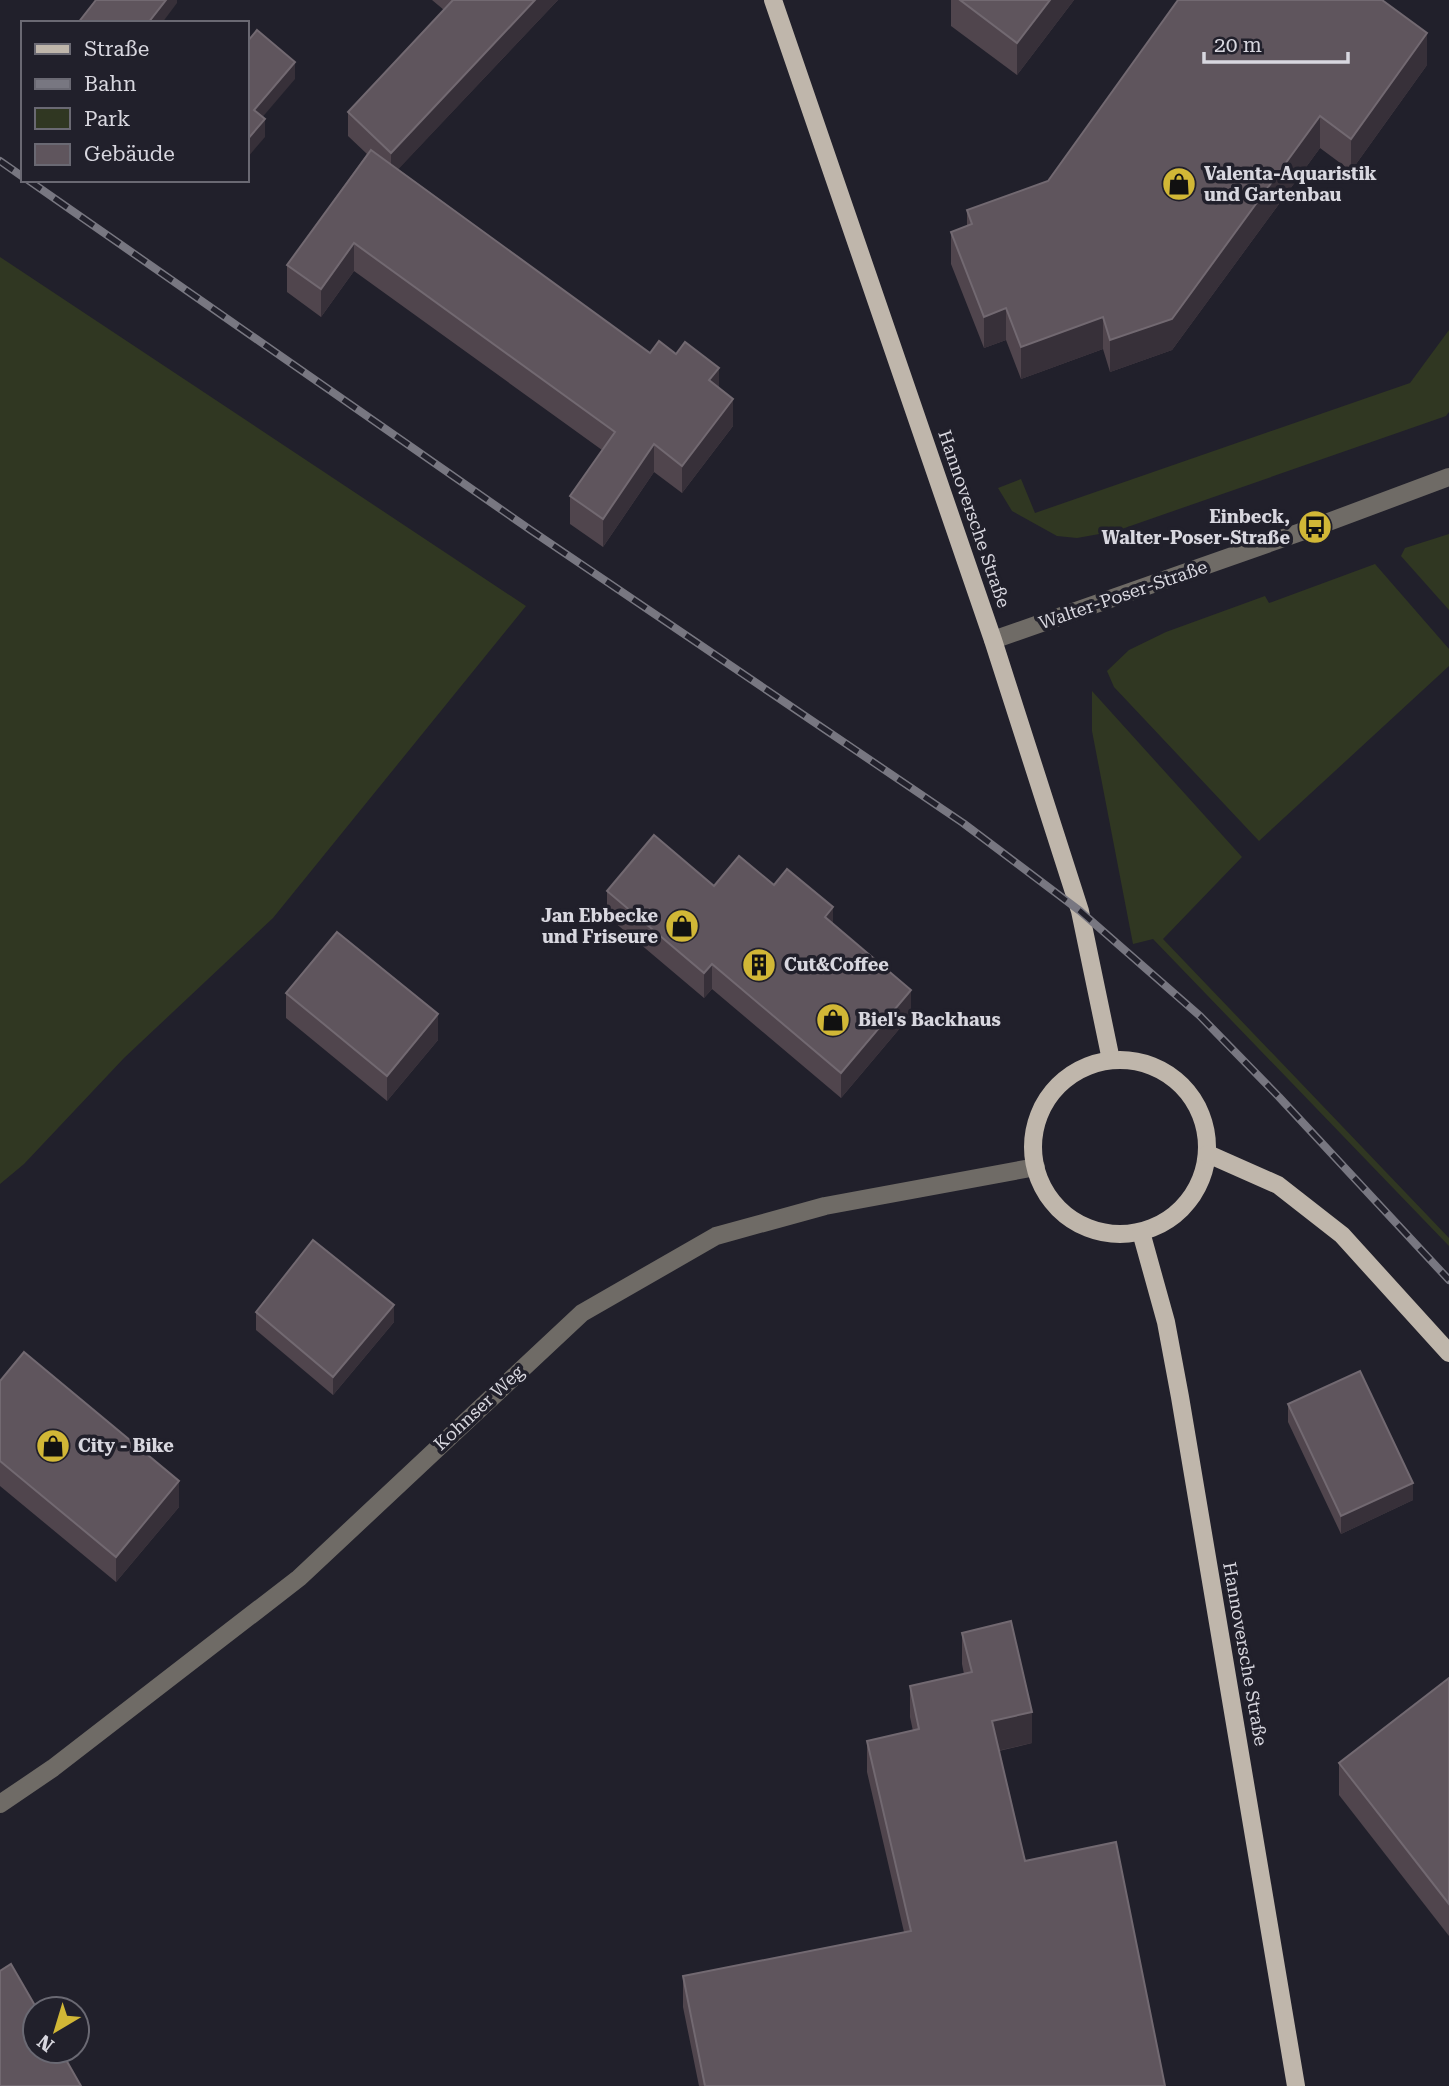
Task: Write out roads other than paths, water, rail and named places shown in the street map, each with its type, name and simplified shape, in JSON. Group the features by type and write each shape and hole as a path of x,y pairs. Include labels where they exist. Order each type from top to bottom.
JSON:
{"main road":[{"name":"Hannoversche Straße","path":"773,0 993,640 1080,911 1111,1059"},
{"path":"1111,1059 1149,1064 1181,1084 1202,1116 1208,1154 1201,1180 1187,1204 1166,1222 1141,1232 1110,1234 1080,1225 1055,1206 1039,1180 1032,1149 1037,1118 1054,1089 1079,1069 1111,1059"},
{"path":"1208,1154 1278,1185 1342,1235 1449,1353"},
{"name":"Hannoversche Straße","path":"1141,1232 1166,1322 1180,1397 1296,2086"}],"street":[{"name":"Walter-Poser-Straße","path":"993,640 1302,532 1449,477"},
{"name":"Kohnser Weg","path":"0,1804 53,1768 299,1578 582,1313 716,1236 825,1206 1036,1167"}],"railway":[{"path":"0,161 21,176"},
{"path":"31,182 532,531 963,823 1080,911 1200,1016 1449,1280"}],"place":[{"name":"Valenta-Aquaristik und Gartenbau","path":"1179,184"},
{"name":"Einbeck, Walter-Poser-Straße","path":"1315,527"},
{"name":"Jan Ebbecke und Friseure","path":"682,926"},
{"name":"Cut&Coffee","path":"759,965"},
{"name":"Biel's Backhaus","path":"833,1020"},
{"name":"City - Bike","path":"53,1446"}]}
